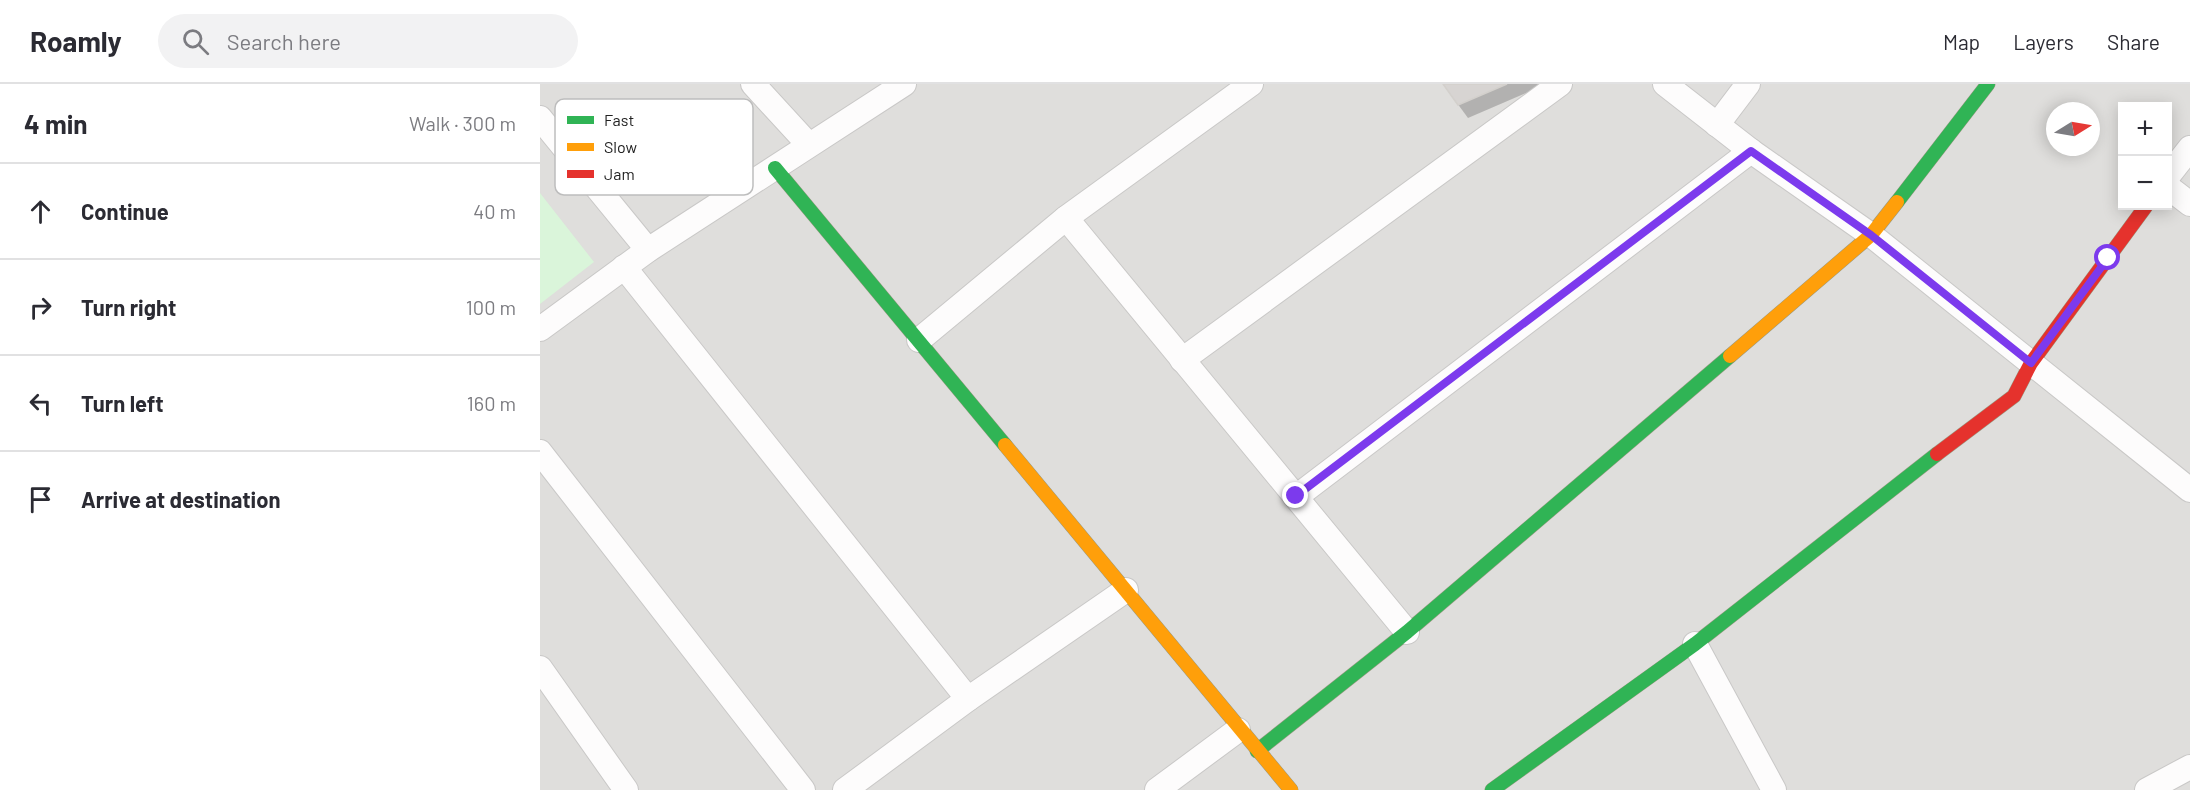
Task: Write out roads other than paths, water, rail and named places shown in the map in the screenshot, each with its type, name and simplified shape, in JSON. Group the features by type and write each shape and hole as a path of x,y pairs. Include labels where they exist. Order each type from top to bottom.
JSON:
{"street":[{"path":"753,84 809,145"},
{"path":"753,182 904,84"},
{"path":"919,340 1066,218 1251,84"},
{"path":"1182,360 1560,84"},
{"path":"1665,84 1751,151 1871,235 2190,490"},
{"path":"1717,125 1748,84"},
{"path":"1257,751 1407,632 1871,235 1988,84"},
{"path":"540,118 555,136"},
{"path":"2172,172 2190,148"},
{"path":"1296,496 1751,151"},
{"path":"775,168 1126,590 1238,730 1291,790"},
{"path":"2172,190 2190,204"},
{"path":"603,195 648,250"},
{"path":"540,329 648,250 733,195"},
{"path":"1492,790 1695,644 1877,499 2014,396 2031,363 2143,210"},
{"path":"1066,218 1407,632"},
{"path":"624,267 968,699"},
{"path":"540,452 803,790"},
{"path":"845,790 968,699 1126,590"},
{"path":"1695,644 1774,790"},
{"path":"540,668 626,790"},
{"path":"1157,790 1238,730"},
{"path":"2147,790 2190,767"}]}
